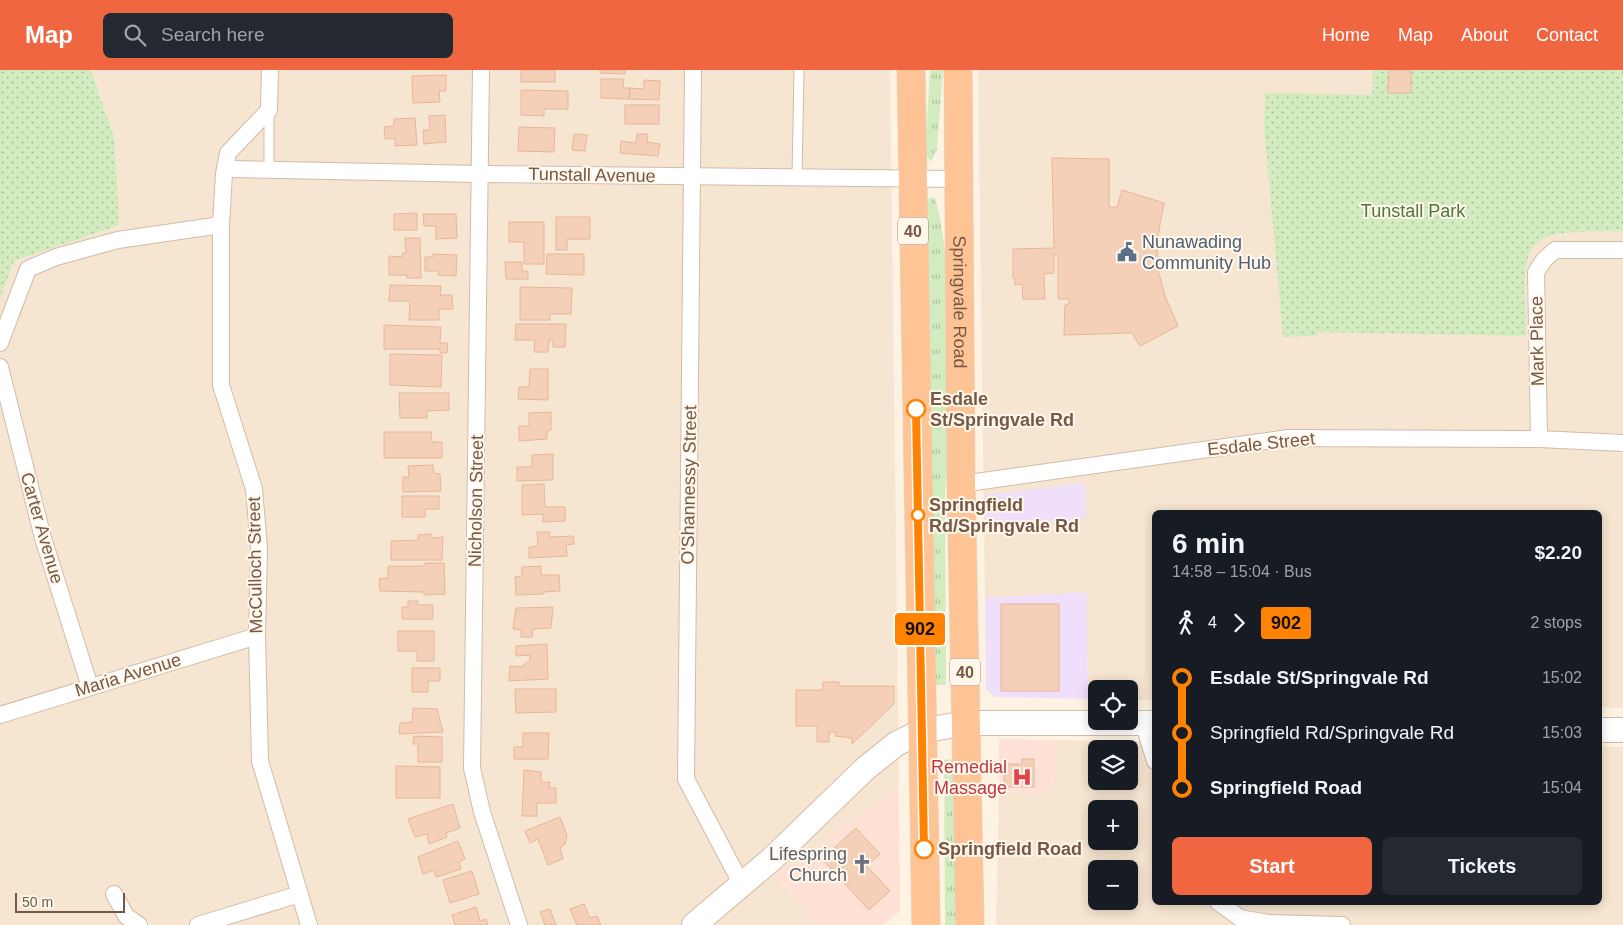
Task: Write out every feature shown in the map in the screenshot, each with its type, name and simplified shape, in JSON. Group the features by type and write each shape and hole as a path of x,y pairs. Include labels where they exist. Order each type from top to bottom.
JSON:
{"highway":[{"name":"40","path":"911,70 926,925"},
{"name":"Springvale Road","path":"958,70 961,484 970,925"}],"main road":[{"path":"694,925 773,858 866,768 896,744 922,731 965,723 1151,723"},
{"path":"1602,730 1623,730"}],"street":[{"path":"269,110 270,70"},
{"name":"Nicholson Street","path":"481,70 472,768 482,812 519,925"},
{"name":"O'Shannessy Street","path":"693,70 686,779 742,885"},
{"name":"McCulloch Street","path":"269,110 228,154 221,225 221,385 254,489 259,548 257,636 260,761 310,925"},
{"name":"Tunstall Avenue","path":"226,168 480,174 958,179"},
{"path":"0,343 28,269 56,257 118,240 221,225"},
{"name":"Mark Place","path":"1539,439 1536,272 1544,260 1555,250 1623,250"},
{"name":"Carter Avenue","path":"0,367 43,538 90,687"},
{"name":"Esdale Street","path":"961,484 1288,438 1539,439 1623,443"},
{"name":"Maria Avenue","path":"0,716 257,636"},
{"path":"1151,723 1147,735 1152,751"},
{"path":"114,894 126,916 139,925"},
{"path":"198,925 300,894"},
{"path":"1222,905 1240,918 1268,923 1342,925"}],"lane":[{"path":"797,178 799,70"},
{"path":"269,110 269,169"}],"shaded area":[{"path":"91,70 890,70 899,786 776,877 818,925 0,925 0,299 14,261 119,224 115,140"},
{"path":"978,70 1623,70 1623,708 1602,707 1602,510 1152,510 1152,700 1138,700 1138,680 1088,680 1088,699 1086,592 985,598"},
{"path":"1085,483 1086,518 984,530 984,495"},
{"path":"1087,592 1088,699 995,697 986,689 985,598"},
{"path":"999,739 1054,740 1053,793 999,791"},
{"path":"1054,740 1088,741 1088,790 1138,790 1138,742 1152,742 1152,905 1602,905 1602,747 1623,747 1623,925 996,925 999,791 1053,793"},
{"path":"899,786 900,911 883,925 818,925 776,877"}],"green space":[{"path":"0,70 91,70 115,140 119,225 14,261 0,299"},
{"path":"930,70 943,70 937,149 931,162 925,154"},
{"name":"Tunstall Park","path":"1373,70 1623,70 1623,231 1557,234 1541,240 1535,246 1530,252 1526,268 1526,336 1317,332 1317,336 1283,337 1264,126 1265,93 1372,95"},
{"path":"929,198 935,198 941,222 947,267 950,418 945,493 946,685 934,685 926,207"},
{"path":"953,759 958,925 945,925 944,760"}],"building":[{"path":"521,70 555,70 555,82 521,82"},
{"path":"600,70 625,70 625,74 600,73"},
{"path":"1389,70 1411,70 1411,93 1388,93"},
{"path":"446,75 446,91 439,91 440,102 413,103 412,76"},
{"path":"601,79 624,79 623,88 630,88 629,99 601,98"},
{"path":"644,80 660,81 659,100 629,99 630,88 644,89"},
{"path":"521,90 568,91 568,109 544,109 544,116 521,115"},
{"path":"625,105 659,105 659,124 625,124"},
{"path":"445,115 446,142 424,144 423,130 430,130 429,116"},
{"path":"415,118 417,145 395,146 395,138 385,139 384,127 394,126 394,119"},
{"path":"519,127 555,128 554,152 518,151"},
{"path":"574,134 587,135 585,151 572,150"},
{"path":"637,134 648,134 647,142 660,144 658,156 620,153 621,141 636,143"},
{"path":"1052,158 1109,159 1109,207 1117,207 1122,190 1164,203 1157,241 1158,270 1165,296 1178,326 1140,346 1132,333 1064,335 1065,305 1069,304 1069,299 1058,299 1058,254 1054,254 1054,273 1044,274 1045,299 1023,299 1022,284 1015,285 1015,278 1013,278 1013,249 1054,248"},
{"path":"417,213 417,230 394,230 394,214"},
{"path":"423,214 456,214 457,238 436,239 436,226 424,226"},
{"path":"556,217 590,217 590,239 567,239 567,250 556,250"},
{"path":"509,222 544,222 544,264 524,264 524,242 509,242"},
{"path":"405,238 420,238 421,278 407,278 407,275 389,275 389,256 402,257 402,254 406,253"},
{"path":"433,254 457,255 456,276 438,275 438,271 425,271 425,257 433,257"},
{"path":"547,254 584,254 584,275 546,274"},
{"path":"505,262 522,262 522,271 528,271 528,279 506,279"},
{"path":"390,285 441,286 440,295 452,295 453,309 439,309 439,320 409,320 410,301 389,301"},
{"path":"520,287 572,288 571,314 550,314 550,320 520,320"},
{"path":"516,324 566,324 565,347 553,347 553,340 549,340 548,352 534,352 535,340 515,340"},
{"path":"384,325 441,327 440,343 448,343 447,353 440,353 440,349 384,349"},
{"path":"390,354 442,355 441,387 390,385"},
{"path":"530,369 548,369 548,400 518,399 519,387 529,387"},
{"path":"399,393 449,393 449,410 427,411 427,418 400,418"},
{"path":"551,412 551,430 547,431 547,439 519,441 519,426 529,426 529,413"},
{"path":"384,432 431,432 432,442 442,442 442,458 384,458"},
{"path":"553,454 553,480 517,481 517,467 532,467 532,455"},
{"path":"433,465 434,473 440,474 441,491 403,492 403,477 409,477 408,466"},
{"path":"544,484 545,507 565,507 565,521 543,522 543,514 522,515 522,485"},
{"path":"402,496 439,496 439,509 425,509 425,517 402,517"},
{"path":"537,532 549,532 550,537 573,536 574,544 566,545 567,556 529,558 529,547 538,546"},
{"path":"431,534 432,538 443,537 442,560 391,560 391,541 418,540 418,535"},
{"path":"425,563 444,563 445,594 424,595 424,592 380,591 379,579 388,578 388,566 424,566"},
{"path":"541,566 541,575 559,575 560,591 543,592 544,594 516,595 515,577 522,576 522,567"},
{"path":"408,601 418,601 417,605 433,605 433,619 402,619 402,607 408,607"},
{"path":"1001,604 1059,604 1059,691 1001,691"},
{"path":"553,607 551,628 533,629 532,637 521,637 521,630 513,629 516,608"},
{"path":"398,631 434,631 434,661 417,661 417,651 398,651"},
{"path":"547,644 548,679 509,681 510,666 521,667 530,660 530,655 516,656 516,646"},
{"path":"412,668 440,668 440,681 428,681 428,692 412,692"},
{"path":"823,682 839,682 839,686 894,686 894,704 852,744 852,738 835,736 837,732 829,732 829,742 817,742 817,726 796,726 796,690 823,690"},
{"path":"515,689 556,689 556,712 516,713"},
{"path":"413,708 437,709 443,732 399,734 400,723 412,722"},
{"path":"523,733 549,733 548,759 514,759 514,747 523,747"},
{"path":"414,736 442,737 442,762 418,762 418,744 413,744"},
{"path":"1022,759 1034,759 1034,787 1004,787 1004,764 1022,764"},
{"path":"396,766 440,767 440,798 396,798"},
{"path":"524,770 541,772 541,782 550,782 549,788 556,788 556,803 537,803 537,816 522,816"},
{"path":"453,804 460,828 446,833 447,837 429,844 427,834 415,837 408,819"},
{"path":"560,817 567,835 565,844 560,848 563,859 548,865 538,839 530,843 525,831"},
{"path":"856,828 880,854 867,866 890,891 869,910 822,859"},
{"path":"458,841 465,859 459,862 461,869 436,877 434,870 423,874 418,857"},
{"path":"472,871 479,894 450,903 443,880"},
{"path":"584,904 590,918 597,916 601,925 577,925 570,909"},
{"path":"476,907 480,921 486,919 488,925 455,925 452,915"},
{"path":"550,909 556,925 545,925 540,912"}],"bus line":[{"name":"902","path":"916,409 924,849"}],"place":[{"name":"Nunawading Community Hub","path":"1127,252"},
{"name":"Esdale St/Springvale Rd","path":"916,409"},
{"name":"Springfield Rd/Springvale Rd","path":"918,515"},
{"name":"Remedial Massage","path":"1022,777"},
{"name":"Springfield Road","path":"924,849"},
{"name":"Lifespring Church","path":"862,864"}]}
